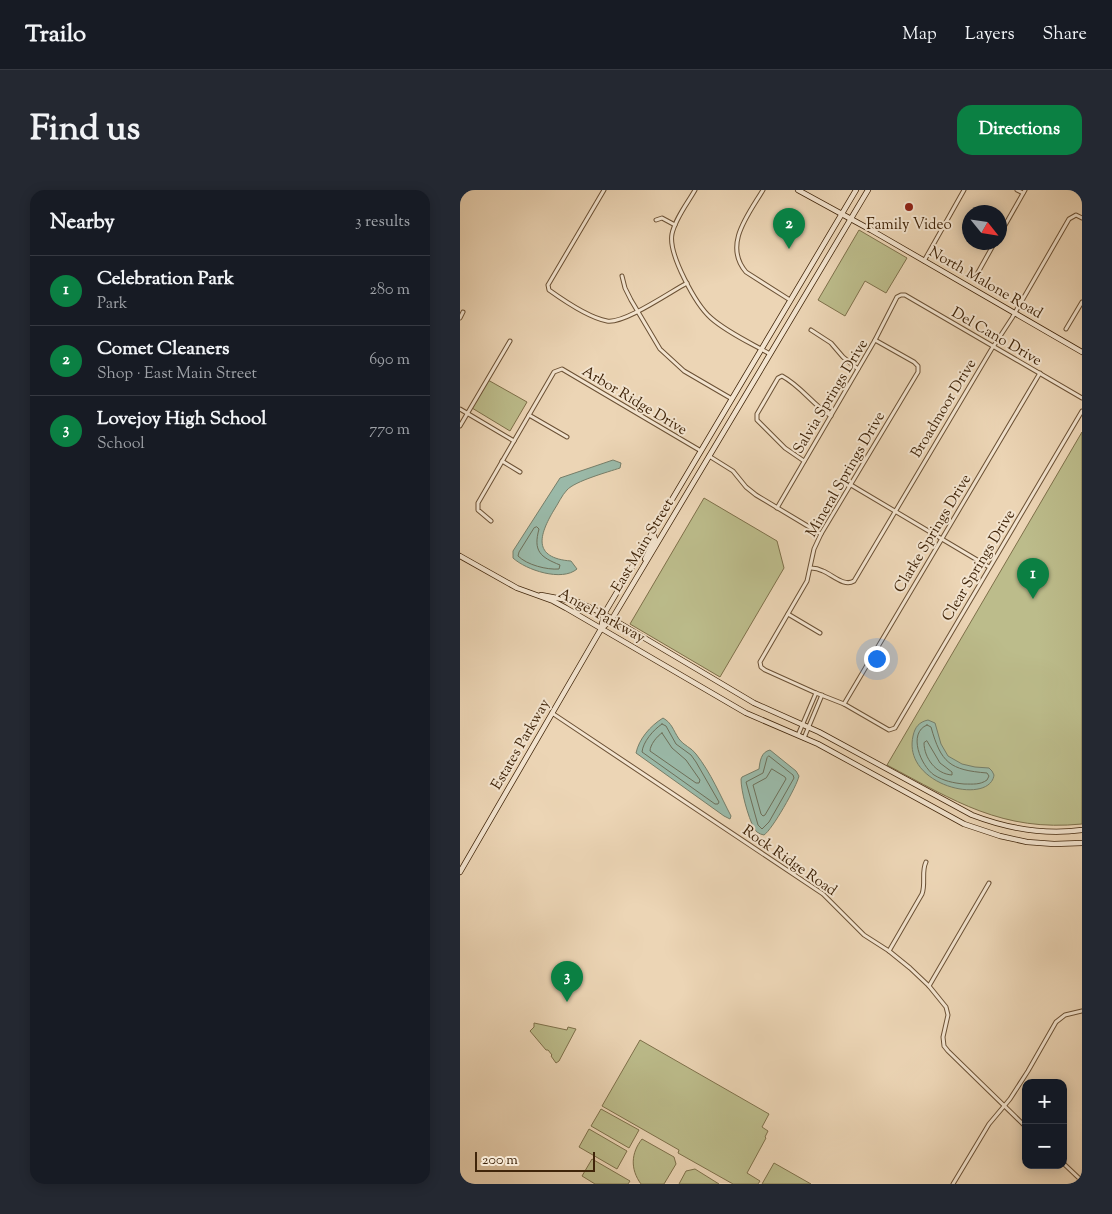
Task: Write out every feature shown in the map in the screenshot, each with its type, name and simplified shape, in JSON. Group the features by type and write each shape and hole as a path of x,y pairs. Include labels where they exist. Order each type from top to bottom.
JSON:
{"main road":[{"name":"North Malone Road","path":"798,190 1082,352"},
{"name":"East Main Street","path":"601,629 604,614 856,190"},
{"name":"East Main Street","path":"601,629 612,619 868,190"},
{"path":"701,451 710,456"},
{"path":"640,572 653,543 655,536 652,533"},
{"path":"460,556 527,592"},
{"name":"Angel Parkway","path":"527,592 578,602 604,614 754,703 809,727 972,815 993,822 1026,829 1051,832 1082,830"},
{"name":"Angel Parkway","path":"527,592 554,602 746,713 804,738 964,824 1026,842 1082,843"},
{"name":"Estates Parkway","path":"460,872 601,629"}],"street":[{"path":"604,190 549,283 548,288 550,292 586,312 607,321 617,321 687,282"},
{"path":"695,190 675,225 671,239 673,254 687,282 702,307 712,319 771,354"},
{"path":"763,190 739,230 736,252 746,272 762,284 790,300"},
{"path":"924,261 964,190"},
{"path":"1007,222 1024,192 1018,190"},
{"name":"Broadmoor Drive","path":"811,568 820,569 846,583 852,583 1014,314 1068,220 1076,215 1082,218"},
{"path":"656,220 662,218 675,225"},
{"path":"976,276 991,250"},
{"path":"622,276 625,288 660,349 684,371 732,400"},
{"name":"Salvia Springs Drive","path":"777,508 876,340 893,304 900,295"},
{"name":"Del Cano Drive","path":"900,295 905,295 1082,398"},
{"path":"1066,329 1082,302"},
{"path":"460,318 463,312"},
{"path":"811,330 831,343 843,357 858,369"},
{"name":"Mineral Springs Drive","path":"816,693 774,675 763,669 760,665 761,660 807,581 814,549 821,534 918,372 918,366 914,362 876,340"},
{"path":"460,426 510,341"},
{"name":"Arbor Ridge Drive","path":"529,415 554,372 562,370 701,451"},
{"name":"Clarke Springs Drive","path":"844,704 1040,373"},
{"path":"804,462 786,448 757,420 757,414 778,378 782,376 794,383 822,410 831,416"},
{"path":"460,409 514,441"},
{"name":"Clear Springs Drive","path":"844,704 889,730 895,728 1082,411"},
{"path":"491,521 478,510 478,502 529,415 567,437"},
{"path":"710,456 733,471 751,492 821,534"},
{"path":"502,461 520,472"},
{"path":"851,485 989,567"},
{"path":"788,614 820,633"},
{"path":"798,735 816,693 844,704"},
{"path":"804,738 822,696"},
{"name":"Rock Ridge Road","path":"552,713 823,894 864,935 889,951 929,986 946,1007 948,1014 943,1037 944,1046 1023,1124"},
{"path":"889,951 922,894 925,885 923,868 926,862"},
{"path":"929,986 989,883"},
{"path":"953,1184 990,1124 1028,1071 1056,1022 1064,1015 1082,1012"},
{"path":"1067,1167 1082,1181"}],"green space":[{"path":"859,230 907,258 886,293 865,281 845,316 818,300"},
{"path":"488,380 527,402 510,431 472,408"},
{"path":"1082,432 1082,824 1053,825 1027,823 1003,818 957,802 887,765"},
{"path":"704,498 777,541 784,568 720,677 630,624"},
{"path":"534,1023 567,1030 568,1027 576,1029 559,1061 556,1063 548,1050 530,1031 534,1027"},
{"path":"640,1040 769,1114 762,1127 768,1131 766,1138 747,1173 760,1181 758,1184 733,1184 678,1153 679,1150 602,1106"},
{"path":"601,1109 639,1130 629,1148 591,1126"},
{"path":"589,1129 627,1151 617,1169 579,1147"},
{"path":"642,1139 674,1157 676,1164 664,1184 641,1184 637,1178 633,1161 638,1144"},
{"path":"592,1159 630,1181 628,1184 595,1184 582,1176"},
{"path":"774,1163 811,1184 762,1184"},
{"path":"695,1169 719,1184 679,1184 686,1171"}],"water":[{"path":"613,460 621,463 620,468 584,480 567,490 545,528 542,544 545,550 558,559 571,561 577,569 570,573 562,574 544,573 526,567 513,558 513,551 560,478"},
{"path":"663,718 670,724 681,741 701,761 731,816 730,819 636,753 646,733"},
{"path":"928,720 935,723 941,744 948,756 962,764 989,768 992,771 994,775 989,784 978,789 948,786 920,768 913,753 913,736 918,725"},
{"path":"770,750 796,771 799,776 784,807 773,825 764,835 757,832 747,811 741,779 759,769 763,755"}],"place":[{"name":"Family Video","path":"909,207"},
{"name":"Comet Cleaners","path":"789,249"},
{"name":"Celebration Park","path":"1033,599"},
{"name":"Lovejoy High School","path":"567,1002"}]}
